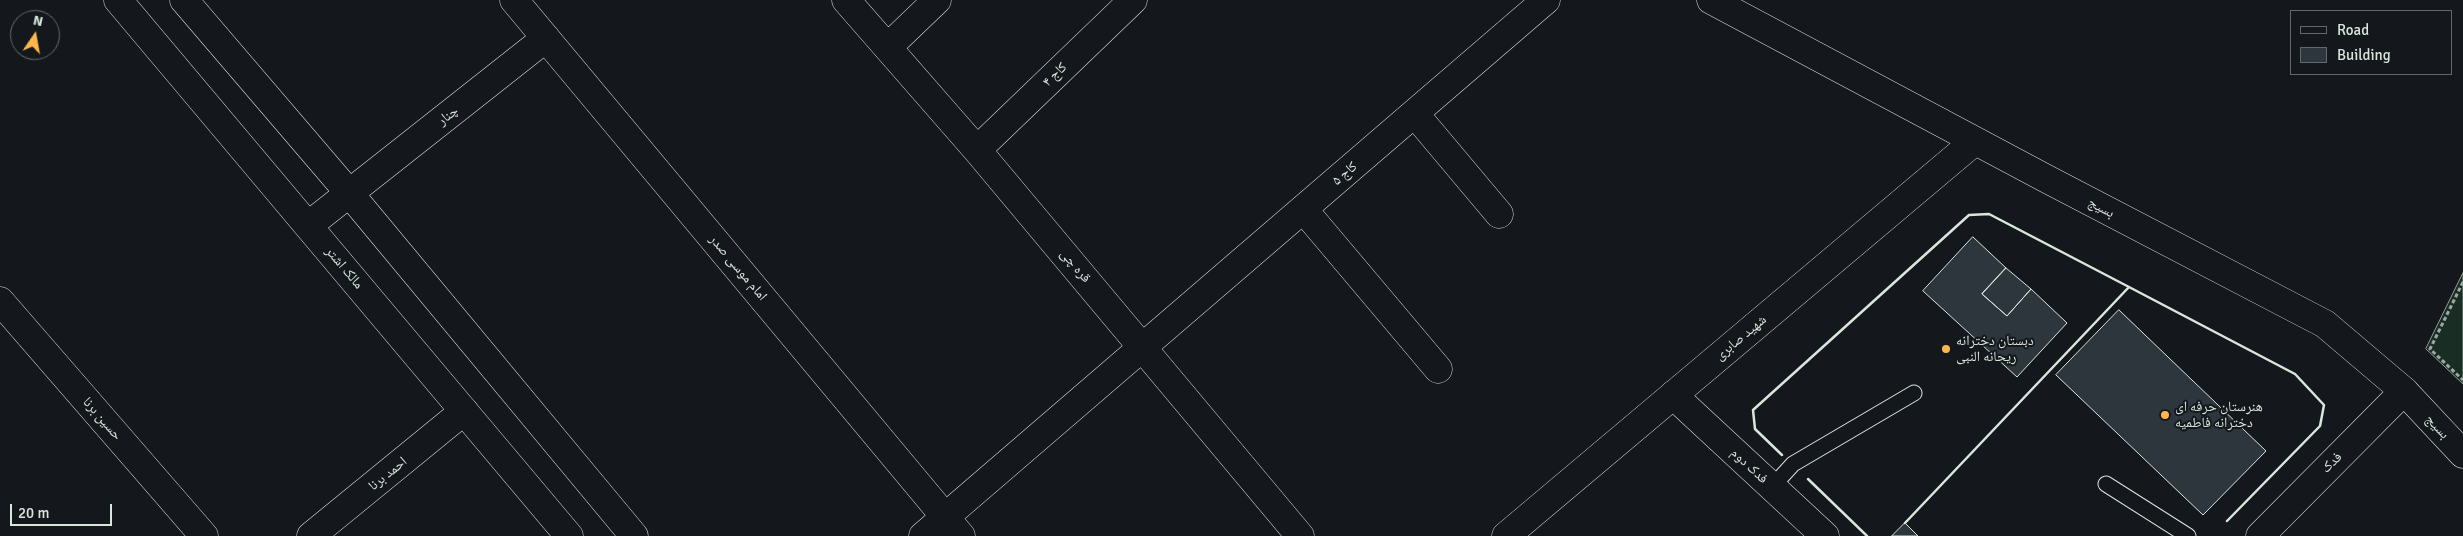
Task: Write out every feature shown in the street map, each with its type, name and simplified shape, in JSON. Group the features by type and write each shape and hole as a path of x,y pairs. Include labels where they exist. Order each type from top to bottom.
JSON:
{"street":[{"name":"مالک اشتر","path":"118,0 569,536"},
{"path":"184,0 350,194 634,536"},
{"name":"امام موسی صدر","path":"514,0 953,527"},
{"name":"قره چی","path":"846,0 977,150 1300,536"},
{"path":"888,47 937,0"},
{"name":"کاج ۴","path":"977,150 1133,0"},
{"name":"کاج ۵","path":"923,536 953,527 1144,348 1546,0"},
{"name":"بسیج","path":"1711,0 2325,324 2404,391 2463,454"},
{"name":"چنار","path":"309,225 546,38"},
{"path":"1415,114 1500,214"},
{"name":"شهید صابری","path":"1506,536 1975,141"},
{"path":"1304,210 1438,369"},
{"name":"حسین برنا","path":"0,301 204,536"},
{"name":"فدک","path":"2260,536 2404,391"},
{"name":"فدک دوم","path":"1673,395 1825,536"},
{"name":"احمد برنا","path":"311,536 464,411"}],"lane":[{"path":"1772,487 1793,464 1914,393"},
{"path":"2106,484 2188,536"}],"path":[{"path":"2463,282 2430,349 2463,380"}],"green space":[{"path":"2463,273 2463,384 2426,349"}],"building":[{"path":"1973,237 2006,268 1982,294 2007,316 2031,289 2067,323 2017,377 1923,291"},
{"path":"2006,268 2031,289 2007,316 1982,294"},
{"path":"2119,310 2266,451 2203,515 2056,375"},
{"path":"1905,523 1918,536 1892,536"}],"wall":[{"path":"1782,455 1755,429 1753,410 1969,215 1989,214 2129,287 1905,523"},
{"path":"2129,287 2295,374 2324,405 2320,426 2227,521"},
{"path":"1808,479 1867,536"}],"place":[{"name":"دبستان دخترانه ریحانه النبی","path":"1946,349"},
{"name":"هنرستان حرفه ای دخترانه فاطمیه","path":"2165,415"}]}
